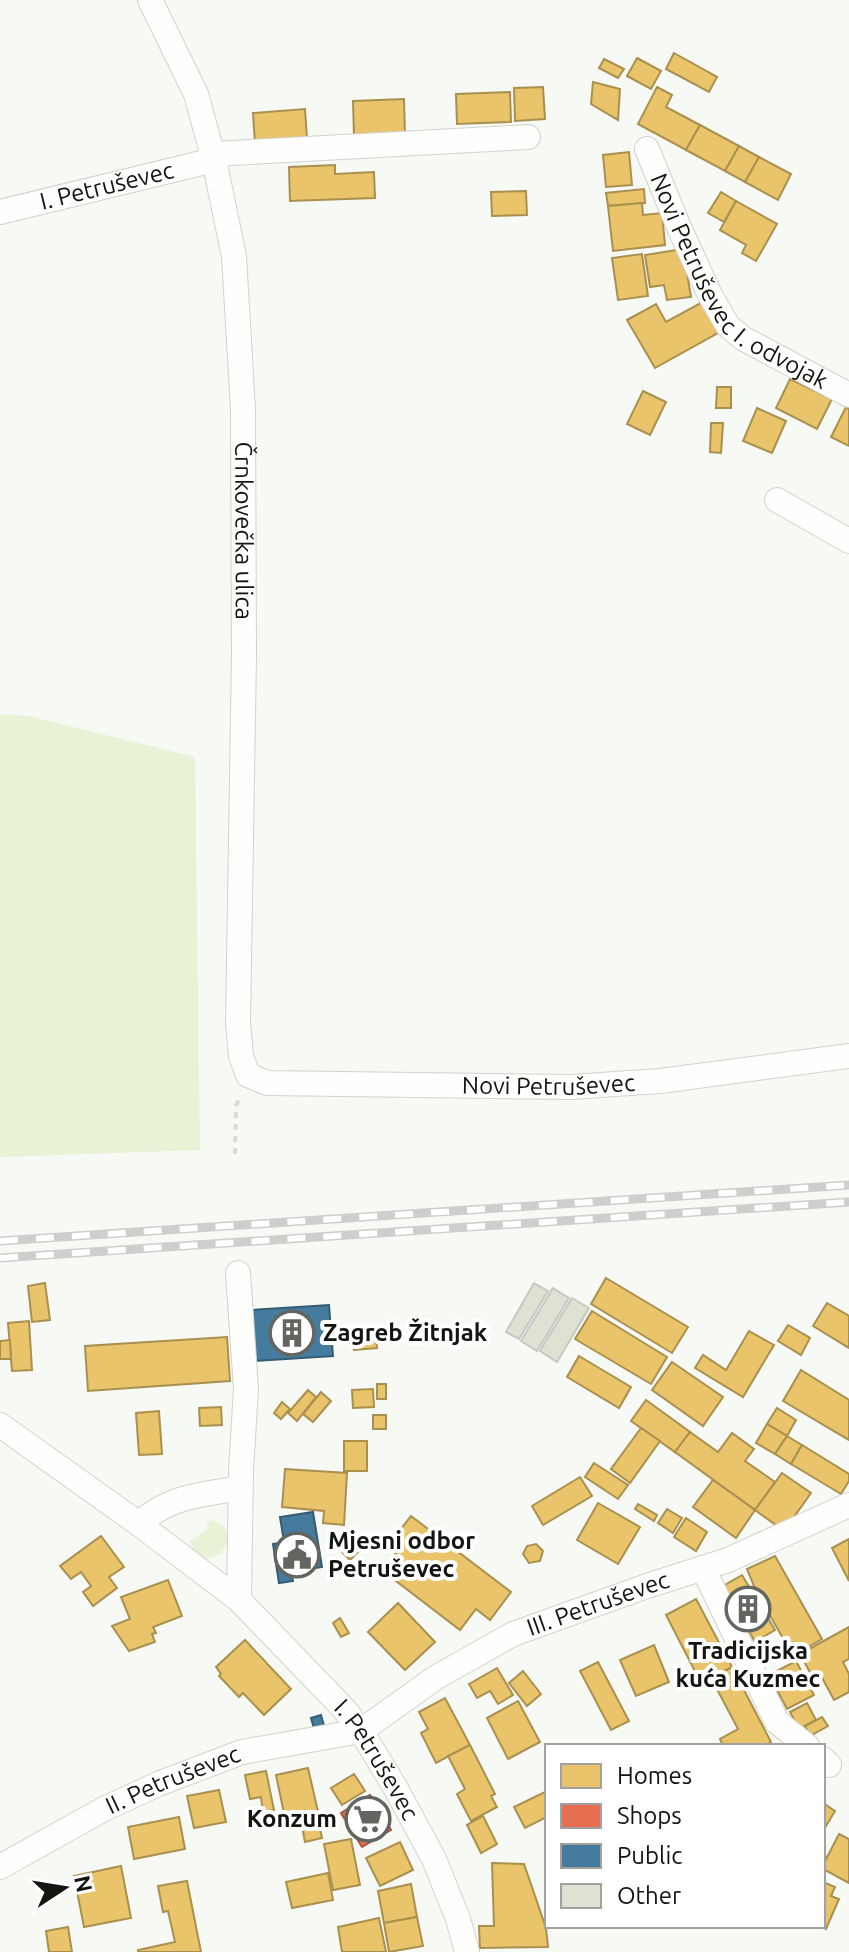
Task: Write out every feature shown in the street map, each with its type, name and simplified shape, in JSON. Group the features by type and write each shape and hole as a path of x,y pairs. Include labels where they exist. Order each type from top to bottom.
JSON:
{"street":[{"name":"Črnkovečka ulica","path":"150,0 196,94 234,256 243,410 244,655 238,1023 241,1056 248,1075"},
{"name":"I. Petruševec","path":"0,212 213,157 528,137"},
{"name":"Novi Petruševec I. odvojak","path":"647,149 710,295 728,326 744,339 849,395"},
{"path":"777,500 849,541"},
{"name":"Novi Petruševec","path":"248,1075 267,1083 571,1087 660,1081 849,1056"},
{"path":"238,1273 246,1389 240,1488 239,1600"},
{"name":"I. Petruševec","path":"0,1425 239,1600 345,1710 395,1787 434,1859 458,1919 467,1952"},
{"path":"139,1524 166,1504 187,1497 240,1488"},
{"name":"III. Petruševec","path":"361,1731 435,1678 513,1634 728,1560 849,1505"},
{"path":"703,1568 777,1722 804,1744"},
{"name":"II. Petruševec","path":"0,1867 104,1809 158,1784 242,1752 361,1731"}],"path":[{"path":"235,1154 236,1106 248,1075"}],"green space":[{"path":"0,714 29,716 195,757 200,1150 0,1157"},
{"path":"211,1520 223,1527 228,1536 227,1545 212,1558 203,1558 195,1553 190,1540 209,1527 206,1522"}],"building: Homes":[{"path":"674,53 717,77 709,92 666,69"},
{"path":"637,58 661,71 651,89 627,76"},
{"path":"604,59 624,69 618,78 599,68"},
{"path":"593,82 620,89 618,120 591,104"},
{"path":"543,87 545,119 515,121 514,88"},
{"path":"657,87 672,95 666,107 700,125 686,150 638,124"},
{"path":"510,92 511,122 457,124 456,94"},
{"path":"404,99 405,135 354,137 353,101"},
{"path":"305,109 307,139 255,143 253,113"},
{"path":"700,125 739,146 725,171 686,150"},
{"path":"739,146 759,157 745,182 725,171"},
{"path":"629,152 632,185 606,187 603,155"},
{"path":"759,157 791,174 778,200 745,182"},
{"path":"335,165 335,174 374,172 375,198 290,201 289,167"},
{"path":"644,189 645,203 608,206 606,193"},
{"path":"526,191 527,215 492,216 491,192"},
{"path":"721,192 736,201 724,222 708,213"},
{"path":"736,201 777,224 756,261 742,253 746,245 720,230"},
{"path":"642,203 643,215 662,213 665,245 613,251 608,206"},
{"path":"683,249 691,297 667,300 664,285 650,287 645,255"},
{"path":"642,254 648,296 618,300 612,258"},
{"path":"708,299 725,329 655,368 627,320 656,304 666,322"},
{"path":"790,379 832,399 817,429 776,408"},
{"path":"717,387 731,387 731,408 716,408"},
{"path":"643,391 666,402 650,435 627,424"},
{"path":"846,407 849,409 849,446 831,437"},
{"path":"757,408 786,421 772,453 743,441"},
{"path":"711,423 723,423 721,453 710,452"},
{"path":"606,1278 688,1327 672,1353 591,1304"},
{"path":"45,1283 50,1320 32,1322 28,1286"},
{"path":"827,1303 849,1316 849,1348 813,1326"},
{"path":"592,1311 667,1357 651,1384 575,1339"},
{"path":"29,1321 32,1370 12,1371 8,1323"},
{"path":"788,1325 810,1338 801,1355 778,1341"},
{"path":"375,1328 377,1348 354,1350 352,1330"},
{"path":"749,1331 774,1345 743,1397 695,1368 703,1355 726,1370"},
{"path":"227,1337 230,1381 88,1391 85,1346"},
{"path":"10,1340 11,1359 0,1359 0,1341"},
{"path":"579,1356 631,1387 619,1408 567,1377"},
{"path":"672,1362 723,1397 703,1426 652,1390"},
{"path":"801,1370 849,1400 849,1440 783,1401"},
{"path":"377,1384 386,1384 386,1399 377,1399"},
{"path":"373,1389 374,1407 353,1408 352,1390"},
{"path":"308,1390 316,1397 297,1421 288,1413"},
{"path":"321,1392 331,1401 313,1422 303,1414"},
{"path":"646,1400 690,1432 675,1452 631,1421"},
{"path":"282,1402 290,1409 281,1419 274,1413"},
{"path":"221,1407 222,1425 200,1426 199,1408"},
{"path":"777,1408 796,1420 787,1436 767,1424"},
{"path":"159,1411 162,1454 139,1455 136,1413"},
{"path":"373,1415 386,1415 386,1429 373,1429"},
{"path":"767,1424 787,1436 775,1454 756,1443"},
{"path":"641,1428 660,1441 630,1483 611,1469"},
{"path":"690,1432 718,1452 732,1433 754,1449 745,1461 775,1482 755,1510 675,1452"},
{"path":"787,1436 802,1445 791,1464 775,1454"},
{"path":"344,1441 367,1441 367,1471 344,1471"},
{"path":"802,1445 849,1474 849,1481 841,1494 791,1464"},
{"path":"594,1463 628,1485 618,1499 585,1477"},
{"path":"285,1469 347,1473 344,1525 323,1523 324,1511 282,1507"},
{"path":"782,1473 811,1493 784,1531 755,1510"},
{"path":"580,1477 592,1496 543,1525 532,1506"},
{"path":"713,1480 755,1510 736,1538 693,1507"},
{"path":"598,1503 640,1527 618,1564 577,1540"},
{"path":"638,1504 657,1515 654,1521 635,1509"},
{"path":"667,1509 682,1518 673,1533 658,1523"},
{"path":"411,1516 511,1592 490,1620 476,1609 460,1630 383,1571 396,1554 387,1547"},
{"path":"686,1518 707,1532 696,1551 674,1537"},
{"path":"101,1536 124,1567 109,1577 117,1588 93,1606 83,1592 91,1586 81,1572 71,1579 60,1566"},
{"path":"849,1539 849,1581 832,1548"},
{"path":"352,1542 360,1550 350,1560 342,1552"},
{"path":"536,1544 543,1551 540,1561 529,1563 523,1554 527,1546"},
{"path":"775,1556 822,1639 793,1656 747,1569"},
{"name":"Tradicijska kuća Kuzmec","path":"742,1575 775,1630 755,1642 747,1627 742,1630 731,1610 735,1607 723,1586"},
{"path":"168,1580 182,1616 153,1627 155,1642 129,1651 112,1626 130,1619 121,1597"},
{"path":"696,1599 732,1667 701,1683 666,1615"},
{"path":"398,1603 435,1642 405,1670 368,1632"},
{"path":"340,1618 349,1633 341,1637 333,1623"},
{"path":"849,1627 849,1659 843,1662 849,1674 849,1692 834,1700 820,1674 813,1678 800,1654"},
{"path":"245,1640 291,1689 264,1715 243,1693 239,1697 219,1676 221,1674 216,1667"},
{"path":"654,1645 669,1682 636,1696 620,1660"},
{"path":"796,1661 814,1695 787,1709 769,1675"},
{"path":"598,1662 629,1721 611,1730 580,1671"},
{"path":"732,1667 771,1742 722,1744 720,1739 738,1729 711,1678"},
{"path":"497,1668 513,1695 498,1704 490,1691 477,1698 469,1684"},
{"path":"523,1671 541,1694 527,1706 509,1683"},
{"path":"445,1698 470,1745 436,1763 421,1733 428,1729 419,1712"},
{"path":"518,1701 540,1742 508,1759 487,1718"},
{"path":"807,1703 816,1720 799,1729 790,1712"},
{"path":"822,1717 828,1726 810,1736 805,1726"},
{"path":"470,1745 495,1794 491,1796 497,1807 471,1821 457,1794 465,1789 448,1756"},
{"path":"308,1768 319,1816 286,1823 276,1775"},
{"path":"266,1771 274,1810 263,1812 261,1797 250,1799 245,1775"},
{"path":"354,1774 365,1791 342,1805 331,1788"},
{"path":"219,1790 226,1822 194,1828 187,1796"},
{"path":"545,1792 545,1818 525,1828 514,1807"},
{"path":"825,1804 835,1811 825,1828"},
{"path":"483,1816 497,1844 481,1853 467,1825"},
{"path":"179,1817 185,1849 134,1859 128,1827"},
{"path":"319,1823 322,1838 305,1842 302,1826"},
{"path":"839,1834 849,1839 849,1883 825,1870 825,1861"},
{"path":"351,1839 360,1885 333,1890 324,1844"},
{"path":"400,1842 413,1870 380,1886 366,1858"},
{"path":"492,1863 524,1864 546,1928 548,1947 480,1948 479,1926 494,1926"},
{"path":"121,1866 131,1918 84,1927 74,1876"},
{"path":"328,1873 333,1900 292,1908 286,1882"},
{"path":"187,1881 201,1952 138,1952 175,1942 168,1911 163,1912 158,1886"},
{"path":"825,1883 835,1887 831,1896 839,1899 826,1929"},
{"path":"411,1884 417,1917 384,1923 378,1891"},
{"path":"417,1917 423,1946 389,1952 384,1923"},
{"path":"379,1918 386,1952 342,1952 338,1927"},
{"path":"68,1927 72,1952 49,1952 46,1931"}],"building: Shops":[{"path":"370,1795 391,1830 362,1847 341,1813"}],"building: Public":[{"name":"Zagreb Žitnjak","path":"329,1305 333,1356 255,1361 252,1310"},
{"name":"Mjesni odbor Petruševec","path":"313,1512 322,1567 291,1572 293,1581 279,1583 273,1544 284,1542 280,1517"},
{"path":"321,1715 325,1729 315,1732 311,1718"}],"building: Other":[{"path":"534,1283 548,1291 519,1339 506,1332"},
{"path":"553,1288 569,1298 537,1351 521,1341"},
{"path":"572,1298 589,1308 557,1362 540,1351"}],"railway":[{"path":"0,1241 849,1185"},
{"path":"0,1258 849,1202"}],"place":[{"name":"Zagreb Žitnjak","path":"292,1333"},
{"name":"Mjesni odbor Petruševec","path":"297,1555"},
{"name":"Tradicijska kuća Kuzmec","path":"748,1609"},
{"name":"Konzum","path":"368,1819"}]}
